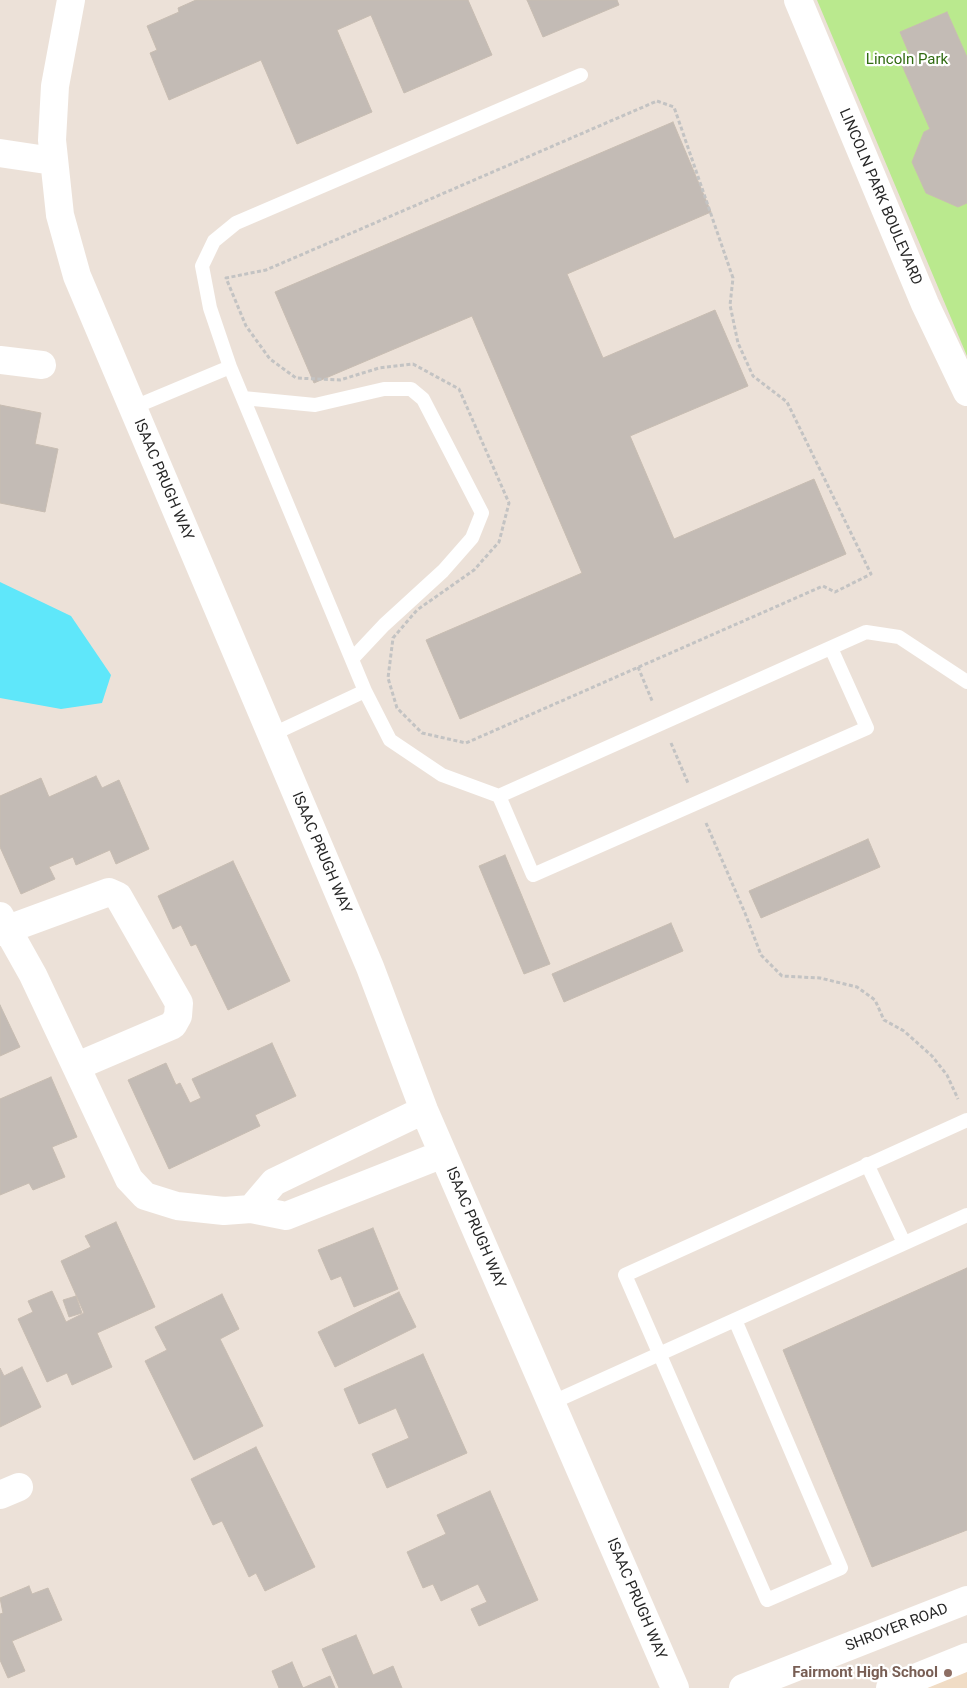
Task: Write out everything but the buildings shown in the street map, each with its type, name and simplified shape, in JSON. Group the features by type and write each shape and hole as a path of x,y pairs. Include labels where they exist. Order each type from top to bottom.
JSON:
{"street":[{"name":"ISAAC PRUGH WAY","path":"71,0 55,86 53,161 60,214 77,276 370,967 424,1110 675,1688"},
{"name":"LINCOLN PARK BOULEVARD","path":"798,0 925,304 967,392"},
{"path":"0,153 53,161"},
{"path":"0,360 42,365"},
{"path":"77,1066 173,1025 178,1016 179,1003 118,896 110,892 2,926 77,1066 130,1179 146,1196 177,1206 224,1211 250,1209 286,1216 443,1154"},
{"path":"250,1209 274,1182 424,1110"},
{"name":"SHROYER ROAD","path":"742,1688 967,1600"},
{"path":"890,1688 967,1658"}],"lane":[{"path":"580,75 236,223 214,241 202,266 210,308 230,367 365,691 390,740 442,775 499,796 866,632 899,636 967,682"},
{"path":"132,408 230,367"},
{"path":"243,398 315,405 384,389 411,389 424,400 482,513 472,538 449,565 384,625 352,659"},
{"path":"499,796 533,875 867,728 831,648"},
{"path":"271,735 365,691"},
{"path":"735,1320 841,1568 767,1600 661,1353 625,1275 967,1120"},
{"path":"867,1164 904,1243"},
{"path":"551,1403 967,1215"}],"path":[{"path":"657,101 674,107 733,278 730,305 738,343 753,376 787,402 871,574 835,592 823,586 638,666 466,743 422,733 397,708 388,678 393,638 417,610 474,570 499,542 510,503 459,389 413,364 379,368 340,380 296,378 270,359 246,326 226,278 266,270 657,101"},
{"path":"638,666 745,913 761,955 782,976 820,978 857,987 874,1000 884,1020 904,1031 932,1056 947,1075 959,1101"}],"shaded area":[{"name":"Fairmont High School","path":"967,1657 967,1688 890,1688"}],"green space":[{"name":"Lincoln Park","path":"817,0 967,0 967,356"}],"water":[{"path":"0,582 71,616 111,675 102,703 61,709 0,698"}],"place":[{"name":"Fairmont High School","path":"948,1673"}]}
